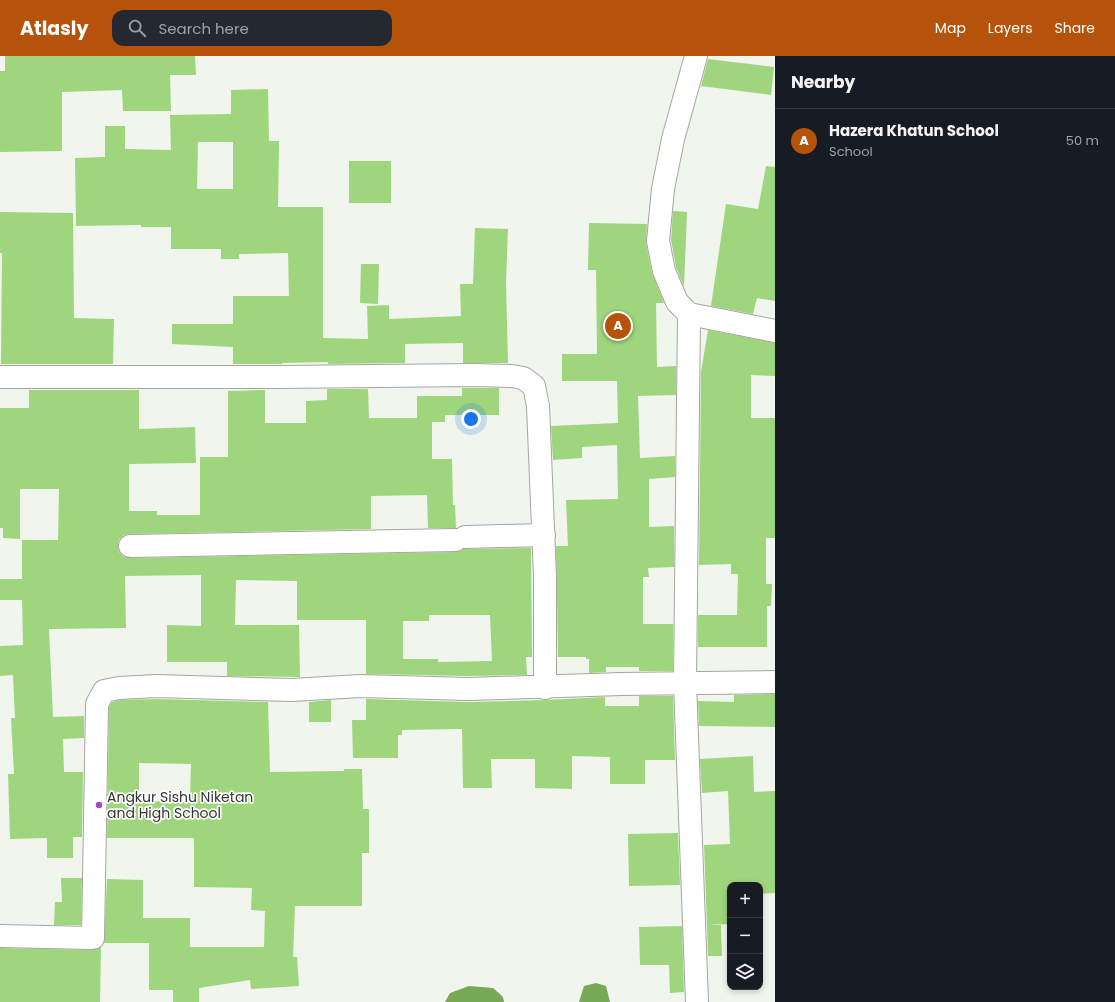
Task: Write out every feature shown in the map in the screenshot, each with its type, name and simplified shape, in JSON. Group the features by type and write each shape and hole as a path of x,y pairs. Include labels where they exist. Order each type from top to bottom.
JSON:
{"street":[{"path":"696,56 671,146 662,189 658,241 664,271 677,302 689,314 775,331"},
{"path":"689,314 685,683 697,1002"},
{"path":"0,377 475,375 512,376 523,378 534,386 538,406 544,535 544,688"},
{"path":"130,546 544,535"},
{"path":"0,936 93,938 97,704 104,691 119,688 156,686 292,690 360,686 468,689 775,682"}],"shaded area":[{"path":"596,983 606,986 610,1002 579,1002 584,986"},
{"path":"469,986 493,988 503,997 504,1002 445,1002 450,993"}],"building":[{"path":"5,56 195,56 196,75 170,75 171,111 123,111 122,90 62,92 62,151 0,152 0,71 5,71"},
{"path":"708,59 774,67 771,95 701,86"},
{"path":"268,89 269,141 279,141 278,207 323,207 323,338 368,339 367,306 389,305 389,319 461,316 460,284 473,284 475,228 508,229 506,283 508,363 463,363 463,343 405,344 405,363 328,364 328,362 233,364 233,347 172,344 172,324 233,324 233,296 289,296 288,253 239,254 239,259 221,259 221,249 171,249 171,227 141,227 141,225 76,226 75,158 105,157 105,126 125,126 125,149 171,150 170,115 231,114 231,90","holes":["198,142 233,142 233,189 197,189"]},
{"path":"349,161 391,161 391,203 349,203"},
{"path":"766,166 775,167 775,301 757,298 753,314 711,306 726,204 758,209"},
{"path":"673,211 687,212 684,287 676,267 671,240"},
{"path":"0,212 73,213 74,318 114,319 113,364 1,364 2,253 0,253"},
{"path":"589,223 647,224 646,243 652,273 664,303 656,303 657,367 676,366 676,395 638,396 640,458 675,456 675,477 649,479 649,527 674,526 674,567 648,568 649,577 643,577 643,624 673,624 673,671 639,671 639,667 606,667 606,672 589,673 589,659 586,659 586,657 558,657 556,546 568,546 566,500 618,499 617,445 582,447 582,458 553,460 551,426 618,423 617,381 562,381 562,354 597,354 596,270 588,270"},
{"path":"361,264 379,264 378,304 360,303"},
{"path":"708,330 775,343 775,376 751,375 751,418 775,418 775,538 766,538 766,584 772,584 771,606 767,606 767,647 698,647 698,615 737,615 738,574 731,574 731,564 699,565 701,372"},
{"path":"462,388 499,388 499,415 445,415 445,422 432,422 432,459 452,459 453,505 455,505 456,528 428,528 427,495 371,496 371,529 130,534 124,535 119,540 119,552 124,557 130,558 455,552 463,549 531,548 532,657 526,657 527,675 468,676 366,674 366,620 297,620 297,581 236,580 235,625 299,625 300,677 227,676 227,662 167,662 167,625 201,626 201,575 125,576 126,628 49,629 53,717 84,716 84,738 63,739 64,772 83,772 82,837 73,837 73,858 47,858 47,838 10,839 8,774 14,774 11,718 15,718 13,675 0,676 0,646 23,645 22,600 0,600 0,579 22,579 22,540 58,540 59,489 20,489 20,539 3,538 3,528 0,528 0,408 29,408 29,390 139,390 139,429 195,427 196,463 129,464 129,511 157,511 157,515 200,515 200,457 228,457 228,391 265,390 265,423 306,423 306,401 327,400 327,389 368,389 369,418 417,418 417,396 462,396","holes":["429,615 490,615 492,661 438,662 438,659 403,659 403,621 429,621"]},
{"path":"775,694 775,727 699,726 698,701 734,702 734,695"},
{"path":"639,696 673,696 675,760 645,760 645,784 610,784 610,757 572,756 572,789 535,788 535,759 491,759 492,788 463,788 462,729 402,730 402,735 398,735 398,758 353,758 352,720 366,720 366,699 468,702 605,697 605,706 639,706"},
{"path":"156,699 268,702 270,772 344,771 344,769 362,769 363,809 369,809 369,853 362,853 362,906 295,906 293,957 297,957 299,986 251,989 250,980 199,988 199,1002 173,1002 173,990 149,990 149,943 104,943 107,879 143,880 143,918 190,918 190,947 264,947 265,911 251,910 252,888 194,887 194,838 107,838 109,707 112,702 121,700","holes":["139,763 191,764 190,799 184,799 184,802 139,801"]},
{"path":"331,700 331,722 309,722 309,702"},
{"path":"753,756 754,792 775,791 775,893 763,894 763,882 727,882 727,924 707,925 704,845 730,844 728,791 702,793 700,759"},
{"path":"678,833 680,885 629,886 628,834"},
{"path":"61,878 82,878 81,925 54,925 55,902 62,902"},
{"path":"707,925 721,925 722,956 708,956"},
{"path":"682,926 684,992 670,993 669,965 640,965 639,927"},
{"path":"101,947 100,1002 0,1002 0,948 93,950"}],"place":[{"name":"Hazera Khatun School","path":"618,326"},
{"name":"Angkur Sishu Niketan and High School","path":"99,805"}]}
